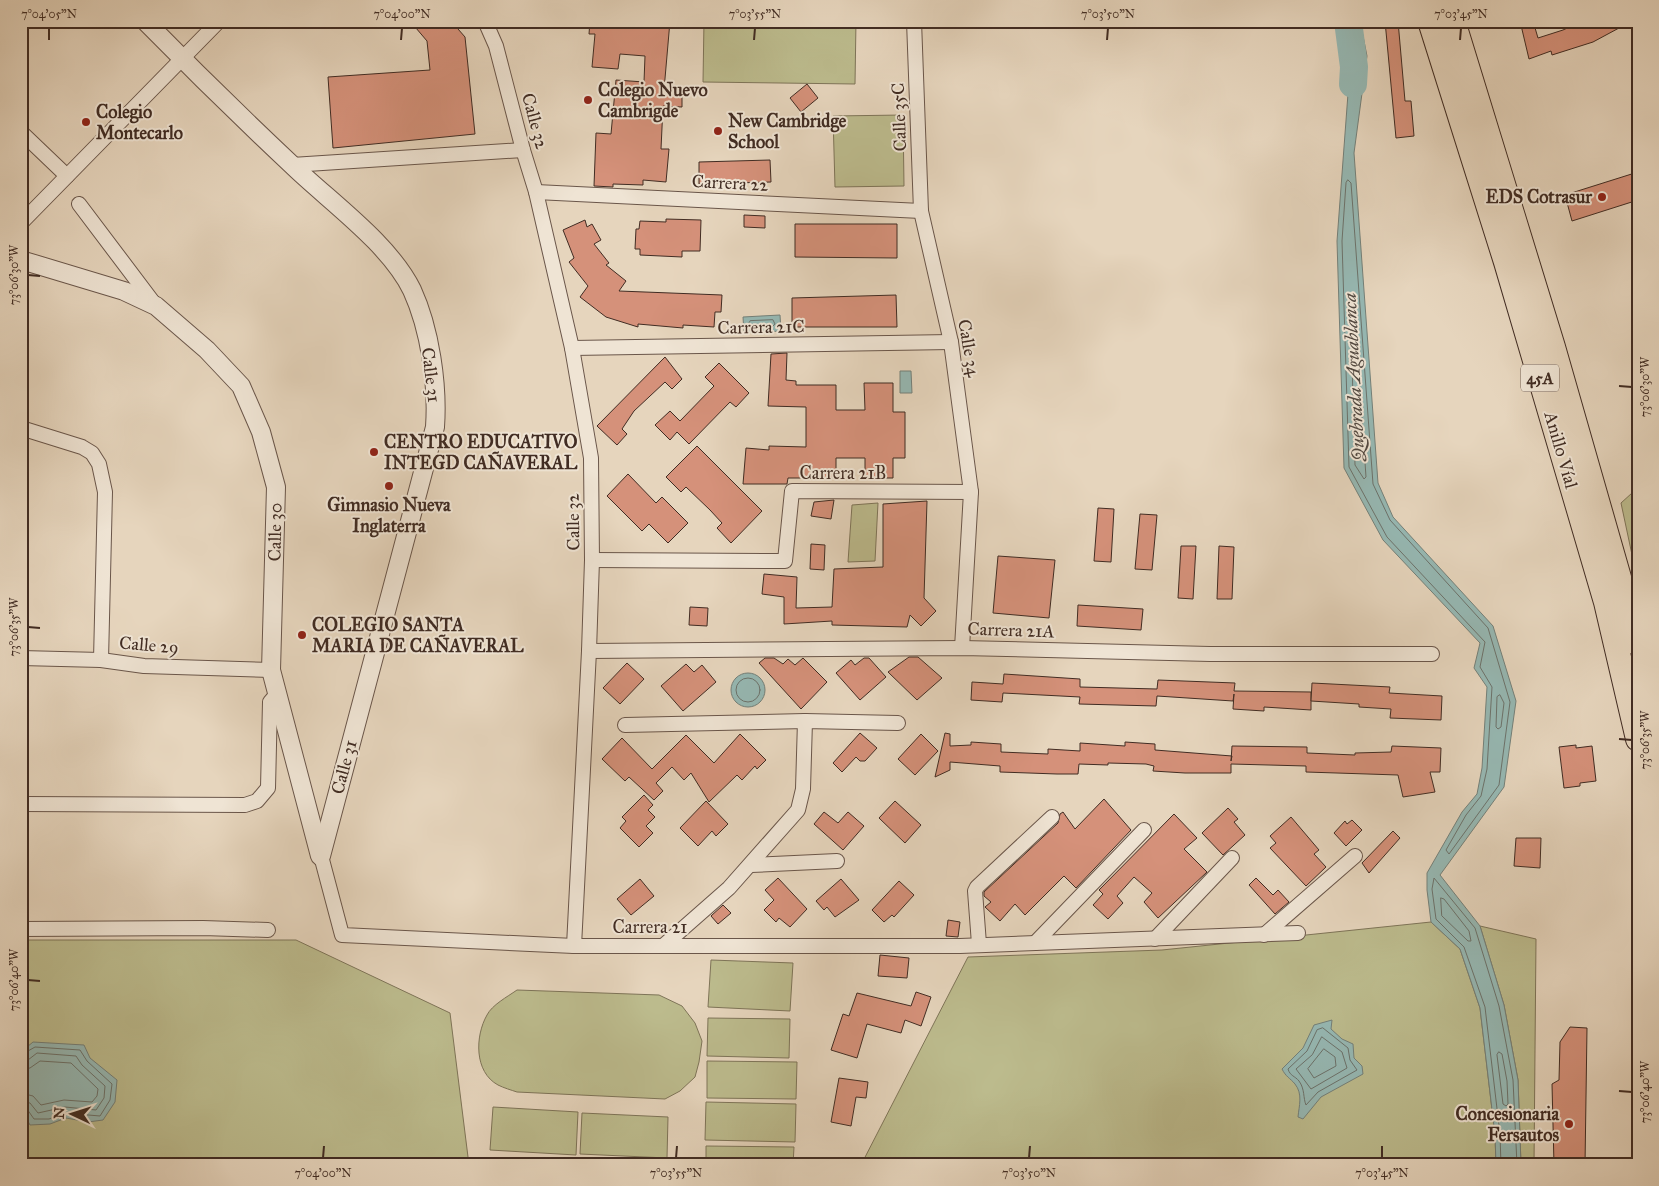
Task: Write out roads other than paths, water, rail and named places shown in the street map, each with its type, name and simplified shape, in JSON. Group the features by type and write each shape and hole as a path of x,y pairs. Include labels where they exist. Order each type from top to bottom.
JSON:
{"highway":[{"name":"Anillo Víal","path":"1430,21 1508,271 1606,602 1638,739"},
{"name":"Anillo Víal","path":"1453,21 1553,346 1638,644"}],"street":[{"name":"Calle 31","path":"145,21 292,166 371,236 412,290 429,347 437,396 435,427 321,856"},
{"path":"21,223 184,60 219,21"},
{"name":"Calle 32","path":"485,21 496,46 536,192 572,348 591,458 592,560 589,651 574,946"},
{"name":"Calle 35C","path":"914,21 922,211"},
{"path":"21,132 67,176"},
{"path":"292,166 523,150"},
{"name":"Carrera 22","path":"536,192 922,211"},
{"path":"79,204 156,306"},
{"name":"Calle 34","path":"922,211 951,342 971,492"},
{"name":"Calle 30","path":"21,260 124,291 156,306 207,350 241,386 261,432 276,487 271,670 276,695 342,935"},
{"name":"Carrera 21C","path":"572,348 951,342"},
{"name":"Calle 29","path":"21,428 82,447 92,453 99,464 104,492 102,660 144,666 271,670"},
{"name":"Carrera 21B","path":"592,560 785,561 792,491 971,492"},
{"path":"962,648 971,492"},
{"path":"21,520 21,529"},
{"name":"Carrera 21A","path":"589,651 962,648 1210,654 1432,654"},
{"path":"21,658 102,660"},
{"path":"21,804 245,805 257,801 268,788 270,702 276,695"},
{"path":"663,946 729,888 798,810 803,789 805,722"},
{"path":"625,725 805,722 898,723"},
{"path":"979,944 975,896 977,887 1052,817"},
{"path":"1035,943 1144,830"},
{"path":"1264,935 1355,856"},
{"path":"1155,939 1232,858"},
{"path":"751,865 837,860"},
{"path":"21,929 203,928 268,930"},
{"name":"Carrera 21","path":"342,935 574,946 960,946 1264,935 1298,932"}],"water":[{"path":"1343,21 1360,21 1367,56 1354,153 1378,483 1393,517 1493,626 1516,701 1504,787 1440,875 1480,926 1504,1005 1518,1080 1521,1165 1496,1165 1495,1135 1480,1008 1460,949 1431,922 1427,890 1427,873 1462,812 1477,794 1482,768 1487,687 1474,668 1480,643 1383,540 1344,468 1337,241 1352,40"},
{"path":"780,315 781,331 744,333 743,317"},
{"path":"900,371 911,371 912,393 900,393"},
{"path":"748,673 760,678 765,690 760,702 748,707 736,702 731,690 736,678"},
{"path":"1332,1020 1331,1029 1342,1039 1353,1044 1354,1058 1362,1066 1363,1074 1321,1097 1303,1119 1298,1117 1299,1092 1295,1084 1282,1069 1303,1048 1314,1025"},
{"path":"33,1042 84,1045 90,1058 117,1080 115,1102 103,1120 88,1122 66,1118 50,1124 30,1125 21,1108 21,1052"}],"waterway":[{"name":"Quebrada Aguablanca","path":"1348,21 1354,67 1353,84"}],"place":[{"name":"Colegio Nuevo Cambrigde","path":"588,100"},
{"name":"Colegio Montecarlo","path":"86,122"},
{"name":"New Cambridge School","path":"718,131"},
{"name":"EDS Cotrasur","path":"1602,197"},
{"name":"CENTRO EDUCATIVO INTEGD CAÑAVERAL","path":"374,452"},
{"name":"Gimnasio Nueva Inglaterra","path":"389,486"},
{"name":"COLEGIO SANTA MARIA DE CAÑAVERAL","path":"302,635"},
{"name":"Concesionaria Fersautos","path":"1569,1124"}]}
